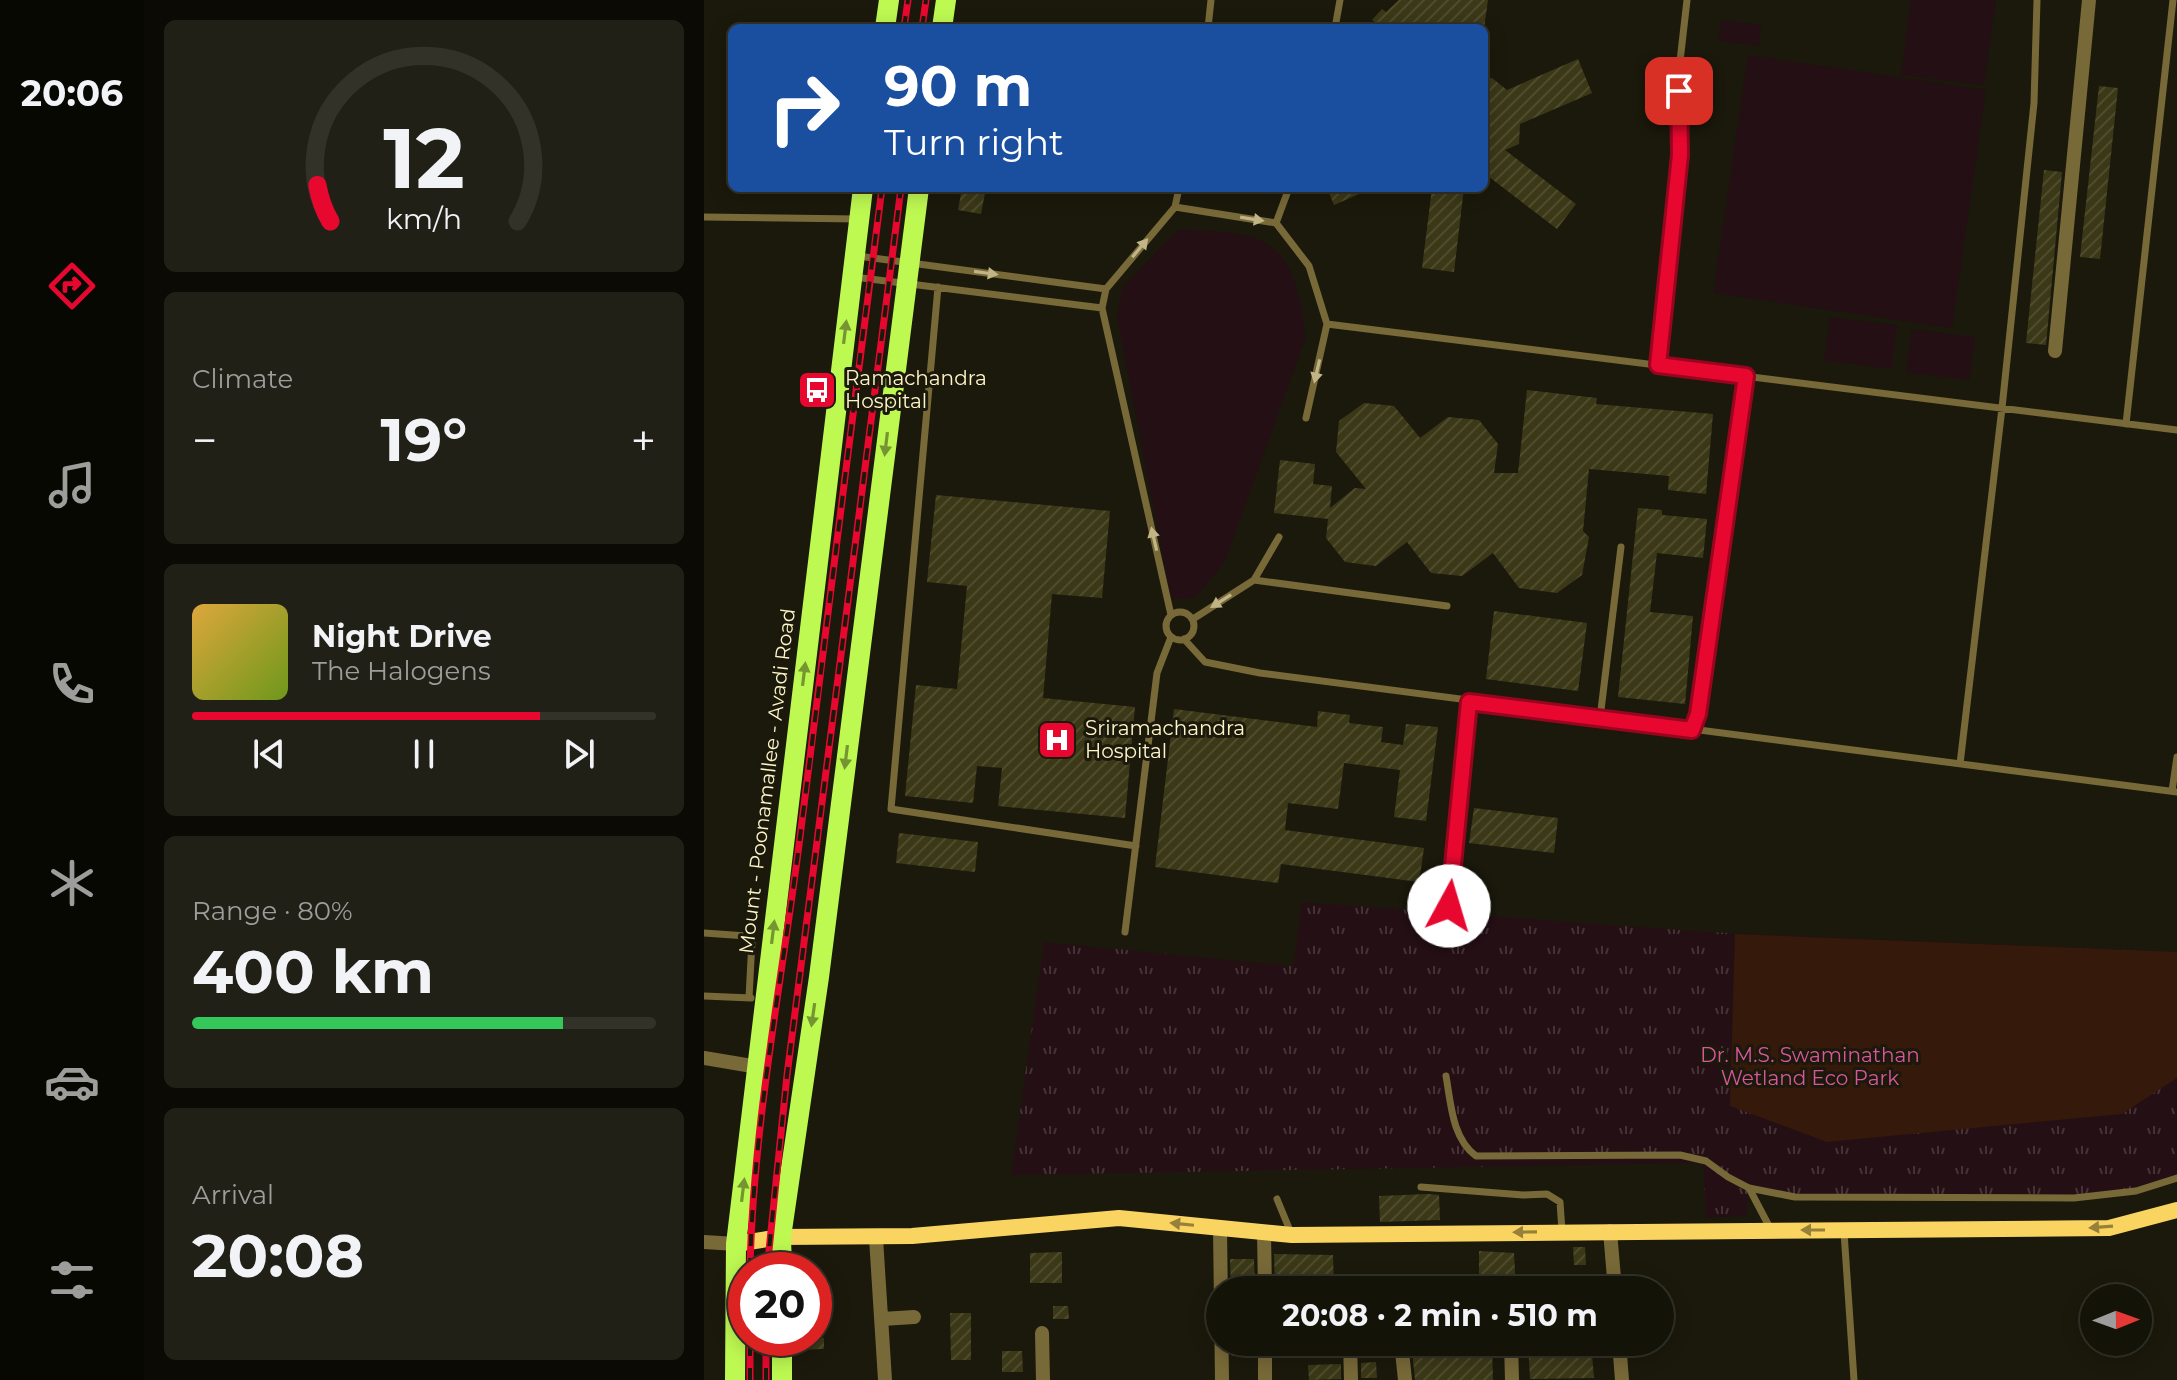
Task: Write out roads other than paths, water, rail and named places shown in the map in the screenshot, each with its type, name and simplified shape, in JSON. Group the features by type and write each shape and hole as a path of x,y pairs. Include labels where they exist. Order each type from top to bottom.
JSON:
{"main road":[{"path":"886,24 889,0"},
{"path":"943,24 946,0"},
{"name":"Mount - Poonamallee - Avadi Road","path":"735,1380 736,1244 758,1067 757,998 862,192"},
{"path":"781,1252 918,192"},
{"path":"782,1356 782,1380"}],"street":[{"path":"2055,351 2089,0"},
{"path":"704,1058 758,1067"},
{"path":"704,1242 736,1244 781,1237 876,1238 1119,1218 1292,1235 2109,1228 2177,1210"},
{"path":"1220,1228 1222,1380"},
{"path":"1610,1231 1612,1276"},
{"path":"1264,1233 1265,1276"},
{"path":"876,1238 885,1380"},
{"path":"882,1319 914,1317"},
{"path":"1042,1333 1043,1380"},
{"path":"1265,1356 1265,1380"},
{"path":"1350,1356 1351,1380"},
{"path":"1402,1356 1405,1380"},
{"path":"1511,1356 1512,1380"},
{"path":"1620,1356 1622,1380"}],"lane":[{"path":"1208,24 1211,0"},
{"path":"1336,24 1340,0"},
{"path":"1658,365 1680,155 1679,70 1687,0"},
{"path":"1960,764 2034,103 2037,0"},
{"path":"2126,424 2173,0"},
{"path":"1125,932 1157,673 1171,637 1165,626 1171,615 1102,308 1106,289 1175,207 1178,192"},
{"path":"1276,223 1288,192"},
{"path":"1175,207 1276,223 1309,266 1327,324 1306,418"},
{"path":"704,217 858,219"},
{"path":"853,266 1106,289"},
{"path":"853,266 907,273 938,287 1102,308"},
{"path":"938,287 891,809 1136,846"},
{"path":"1327,324 2177,430"},
{"path":"1692,730 1698,714 1746,376"},
{"path":"1193,619 1254,580 1279,537"},
{"path":"1600,718 1621,547"},
{"path":"1254,580 1447,606"},
{"path":"1171,615 1183,612 1193,619"},
{"path":"1184,639 1193,632 1193,619"},
{"path":"1171,637 1184,639 1205,662 1260,673 2175,792 2177,757"},
{"path":"1449,906 1469,702"},
{"path":"704,933 747,936 752,940 757,998 704,996"},
{"path":"1446,1076 1457,1130 1465,1147 1476,1156 1680,1155 1706,1161 1749,1188 1795,1197 2074,1198 2136,1191 2177,1178"},
{"path":"1421,1187 1547,1194 1560,1202 1562,1231"},
{"path":"1749,1188 1771,1230"},
{"path":"1277,1199 1292,1235"},
{"path":"1844,1229 1854,1380"}],"railway":[{"path":"905,24 908,0"},
{"path":"923,24 926,0"},
{"path":"751,1252 762,1107 800,837 881,192"},
{"path":"769,1252 787,1075 900,192"},
{"path":"750,1356 750,1380"},
{"path":"766,1356 766,1380"}],"place":[{"name":"Ramachandra Hospital","path":"817,390"},
{"name":"Sriramachandra Hospital","path":"1057,740"}],"park label":[{"name":"Dr. M.S. Swaminathan Wetland Eco Park","path":"1810,1066"}]}
